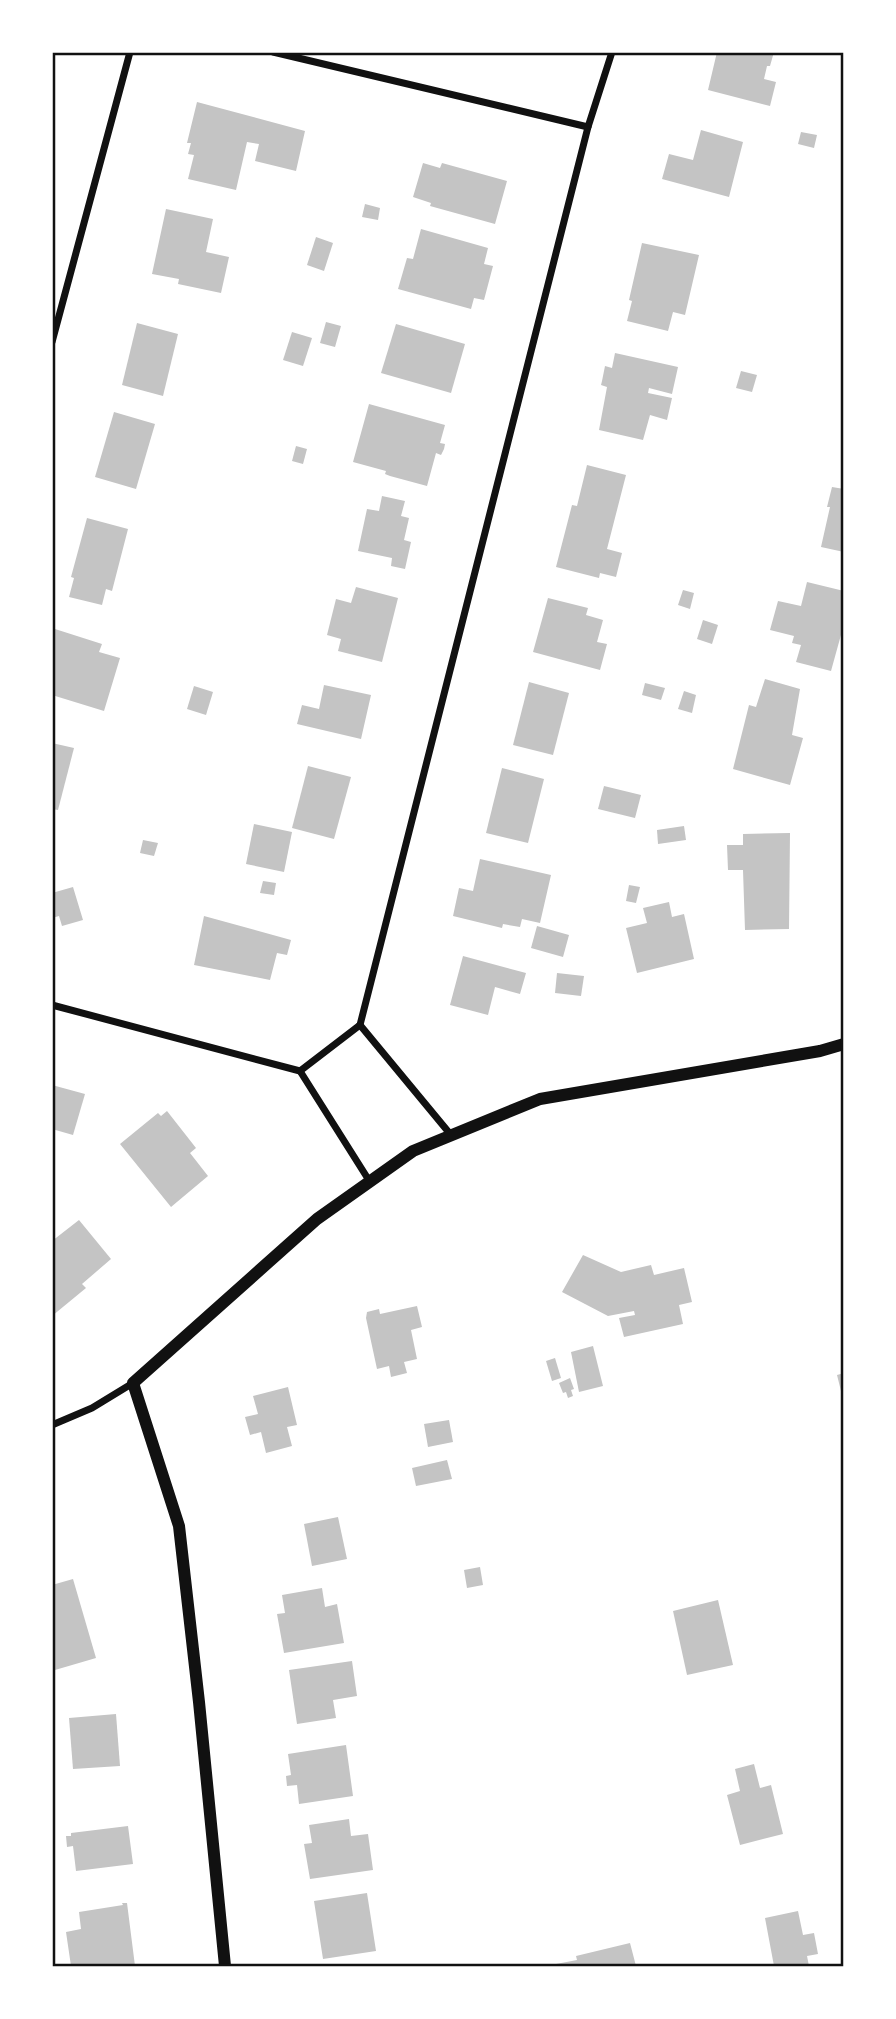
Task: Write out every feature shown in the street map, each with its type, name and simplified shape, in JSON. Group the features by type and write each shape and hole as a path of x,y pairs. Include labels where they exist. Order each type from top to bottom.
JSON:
{"street":[{"path":"52,342 130,52"},
{"path":"273,52 588,127"},
{"path":"300,1071 359,1025 588,127 612,52"},
{"path":"52,1005 300,1071 370,1182"},
{"path":"359,1025 452,1135"},
{"path":"52,1425 92,1408 132,1383 317,1219 413,1151 540,1099 820,1051 844,1044"},
{"path":"132,1383 179,1526 225,1966"}],"building":[{"path":"717,52 774,52 764,79 776,82 770,106 708,90"},
{"path":"197,102 305,131 296,171 255,161 259,144 247,142 236,190 188,179 194,155 188,154 191,143 187,143"},
{"path":"701,130 743,142 729,197 662,179 669,154 693,160"},
{"path":"801,132 817,135 814,148 798,144"},
{"path":"423,163 440,168 442,163 507,181 495,224 430,206 431,203 413,197"},
{"path":"365,204 380,208 378,220 362,217"},
{"path":"166,209 213,219 206,252 229,257 221,293 178,284 179,279 152,274"},
{"path":"421,229 488,248 484,264 493,266 484,300 474,298 471,309 398,289 407,258 413,259"},
{"path":"316,237 333,243 324,271 307,265"},
{"path":"642,243 699,255 685,315 673,312 668,331 627,321"},
{"path":"326,322 341,326 335,347 320,343"},
{"path":"137,323 178,334 163,396 122,385"},
{"path":"396,324 465,344 451,393 381,373"},
{"path":"292,332 312,338 303,366 283,360"},
{"path":"615,353 678,367 672,394 649,388 648,393 672,398 667,420 650,415 643,440 599,430 607,387 601,385 605,366 612,368"},
{"path":"741,371 757,375 752,392 736,388"},
{"path":"369,404 445,425 440,443 445,444 444,449 441,455 436,453 427,486 353,462"},
{"path":"114,412 155,424 136,489 95,477"},
{"path":"296,446 307,449 303,464 292,461"},
{"path":"587,465 626,475 607,549 622,553 616,577 600,573 599,578 556,567 572,505 577,506"},
{"path":"832,487 844,489 844,552 821,547"},
{"path":"382,496 405,501 401,516 409,518 404,540 411,542 405,569 391,566 392,558 358,551 367,509 379,511"},
{"path":"87,518 128,529 112,591 106,589 102,605 69,597 74,578 71,577"},
{"path":"807,582 844,591 844,624 831,671 796,662 801,645 792,643 794,636 770,630 778,601 801,606"},
{"path":"356,587 398,598 382,662 338,651 341,639 327,635 336,599 351,603"},
{"path":"683,590 694,593 690,609 678,605"},
{"path":"548,598 588,608 586,615 603,620 597,642 607,644 600,670 533,652"},
{"path":"703,620 718,625 712,644 697,639"},
{"path":"55,629 102,644 99,652 120,658 104,711 52,695 52,638"},
{"path":"765,679 800,689 792,735 803,738 790,785 733,769 749,705 756,707"},
{"path":"529,682 569,693 553,755 513,745"},
{"path":"645,683 665,688 661,700 642,695"},
{"path":"324,685 371,695 361,739 297,724 302,705 319,709"},
{"path":"194,686 213,692 206,715 187,709"},
{"path":"684,691 696,695 692,713 678,709"},
{"path":"52,743 74,748 58,810 52,809"},
{"path":"308,766 351,777 334,839 292,828"},
{"path":"502,768 544,779 528,843 486,833"},
{"path":"604,786 641,795 635,818 598,809"},
{"path":"254,824 292,832 284,872 246,864"},
{"path":"684,826 686,840 658,844 657,830"},
{"path":"790,833 789,929 745,930 743,870 728,870 727,845 743,845 743,834"},
{"path":"143,840 158,843 154,856 140,853"},
{"path":"480,859 551,875 540,923 522,919 520,927 503,924 502,928 453,916 459,888 473,891"},
{"path":"263,881 276,883 274,895 260,893"},
{"path":"629,885 640,887 636,903 626,901"},
{"path":"73,887 83,920 62,926 59,916 52,918 52,893"},
{"path":"669,902 672,917 684,914 694,959 637,973 626,928 647,923 643,908"},
{"path":"204,916 291,940 287,955 277,953 270,980 194,965"},
{"path":"537,926 569,935 563,957 531,948"},
{"path":"463,956 526,973 520,994 495,987 488,1015 450,1005"},
{"path":"557,973 584,976 581,996 555,993"},
{"path":"52,1085 85,1094 73,1135 52,1129"},
{"path":"167,1111 196,1148 190,1153 208,1176 171,1207 120,1144 158,1113 161,1116"},
{"path":"79,1220 111,1259 82,1284 86,1288 52,1316 52,1241"},
{"path":"583,1255 621,1272 651,1265 654,1275 684,1268 692,1302 679,1305 683,1324 624,1337 619,1318 635,1315 634,1311 608,1316 562,1292"},
{"path":"417,1306 422,1327 411,1330 417,1359 404,1362 407,1373 391,1377 389,1366 377,1369 367,1312 379,1309 380,1314"},
{"path":"593,1346 603,1386 579,1392 571,1352"},
{"path":"555,1358 561,1378 552,1381 546,1361"},
{"path":"844,1373 844,1399 843,1399 837,1375"},
{"path":"570,1378 574,1389 571,1390 573,1396 568,1398 559,1383"},
{"path":"288,1387 297,1425 287,1427 292,1446 266,1453 261,1432 250,1435 245,1417 258,1414 253,1396"},
{"path":"449,1420 453,1442 428,1447 424,1424"},
{"path":"447,1460 452,1479 416,1486 412,1468"},
{"path":"338,1517 347,1559 312,1566 304,1524"},
{"path":"480,1567 483,1585 467,1588 464,1570"},
{"path":"73,1579 96,1658 55,1670 52,1663 52,1585"},
{"path":"322,1588 325,1607 337,1604 344,1643 284,1653 277,1614 285,1613 282,1595"},
{"path":"718,1600 733,1665 687,1675 673,1611"},
{"path":"352,1661 357,1696 333,1700 336,1718 297,1724 289,1670"},
{"path":"116,1714 120,1766 73,1769 69,1718"},
{"path":"346,1745 353,1796 299,1804 297,1785 287,1786 286,1776 291,1775 288,1754"},
{"path":"754,1764 760,1788 771,1785 783,1834 740,1845 727,1795 740,1791 735,1769"},
{"path":"349,1819 351,1836 368,1834 373,1870 310,1879 304,1844 312,1843 309,1825"},
{"path":"128,1826 133,1864 76,1871 73,1846 67,1847 66,1836 71,1836 71,1833"},
{"path":"367,1893 376,1951 323,1959 314,1901"},
{"path":"122,1903 127,1903 135,1966 71,1966 66,1932 81,1929 79,1912 123,1905"},
{"path":"798,1911 803,1935 814,1933 818,1954 807,1956 809,1966 774,1966 765,1918"},
{"path":"630,1943 636,1966 556,1964 577,1960 576,1956"}]}
